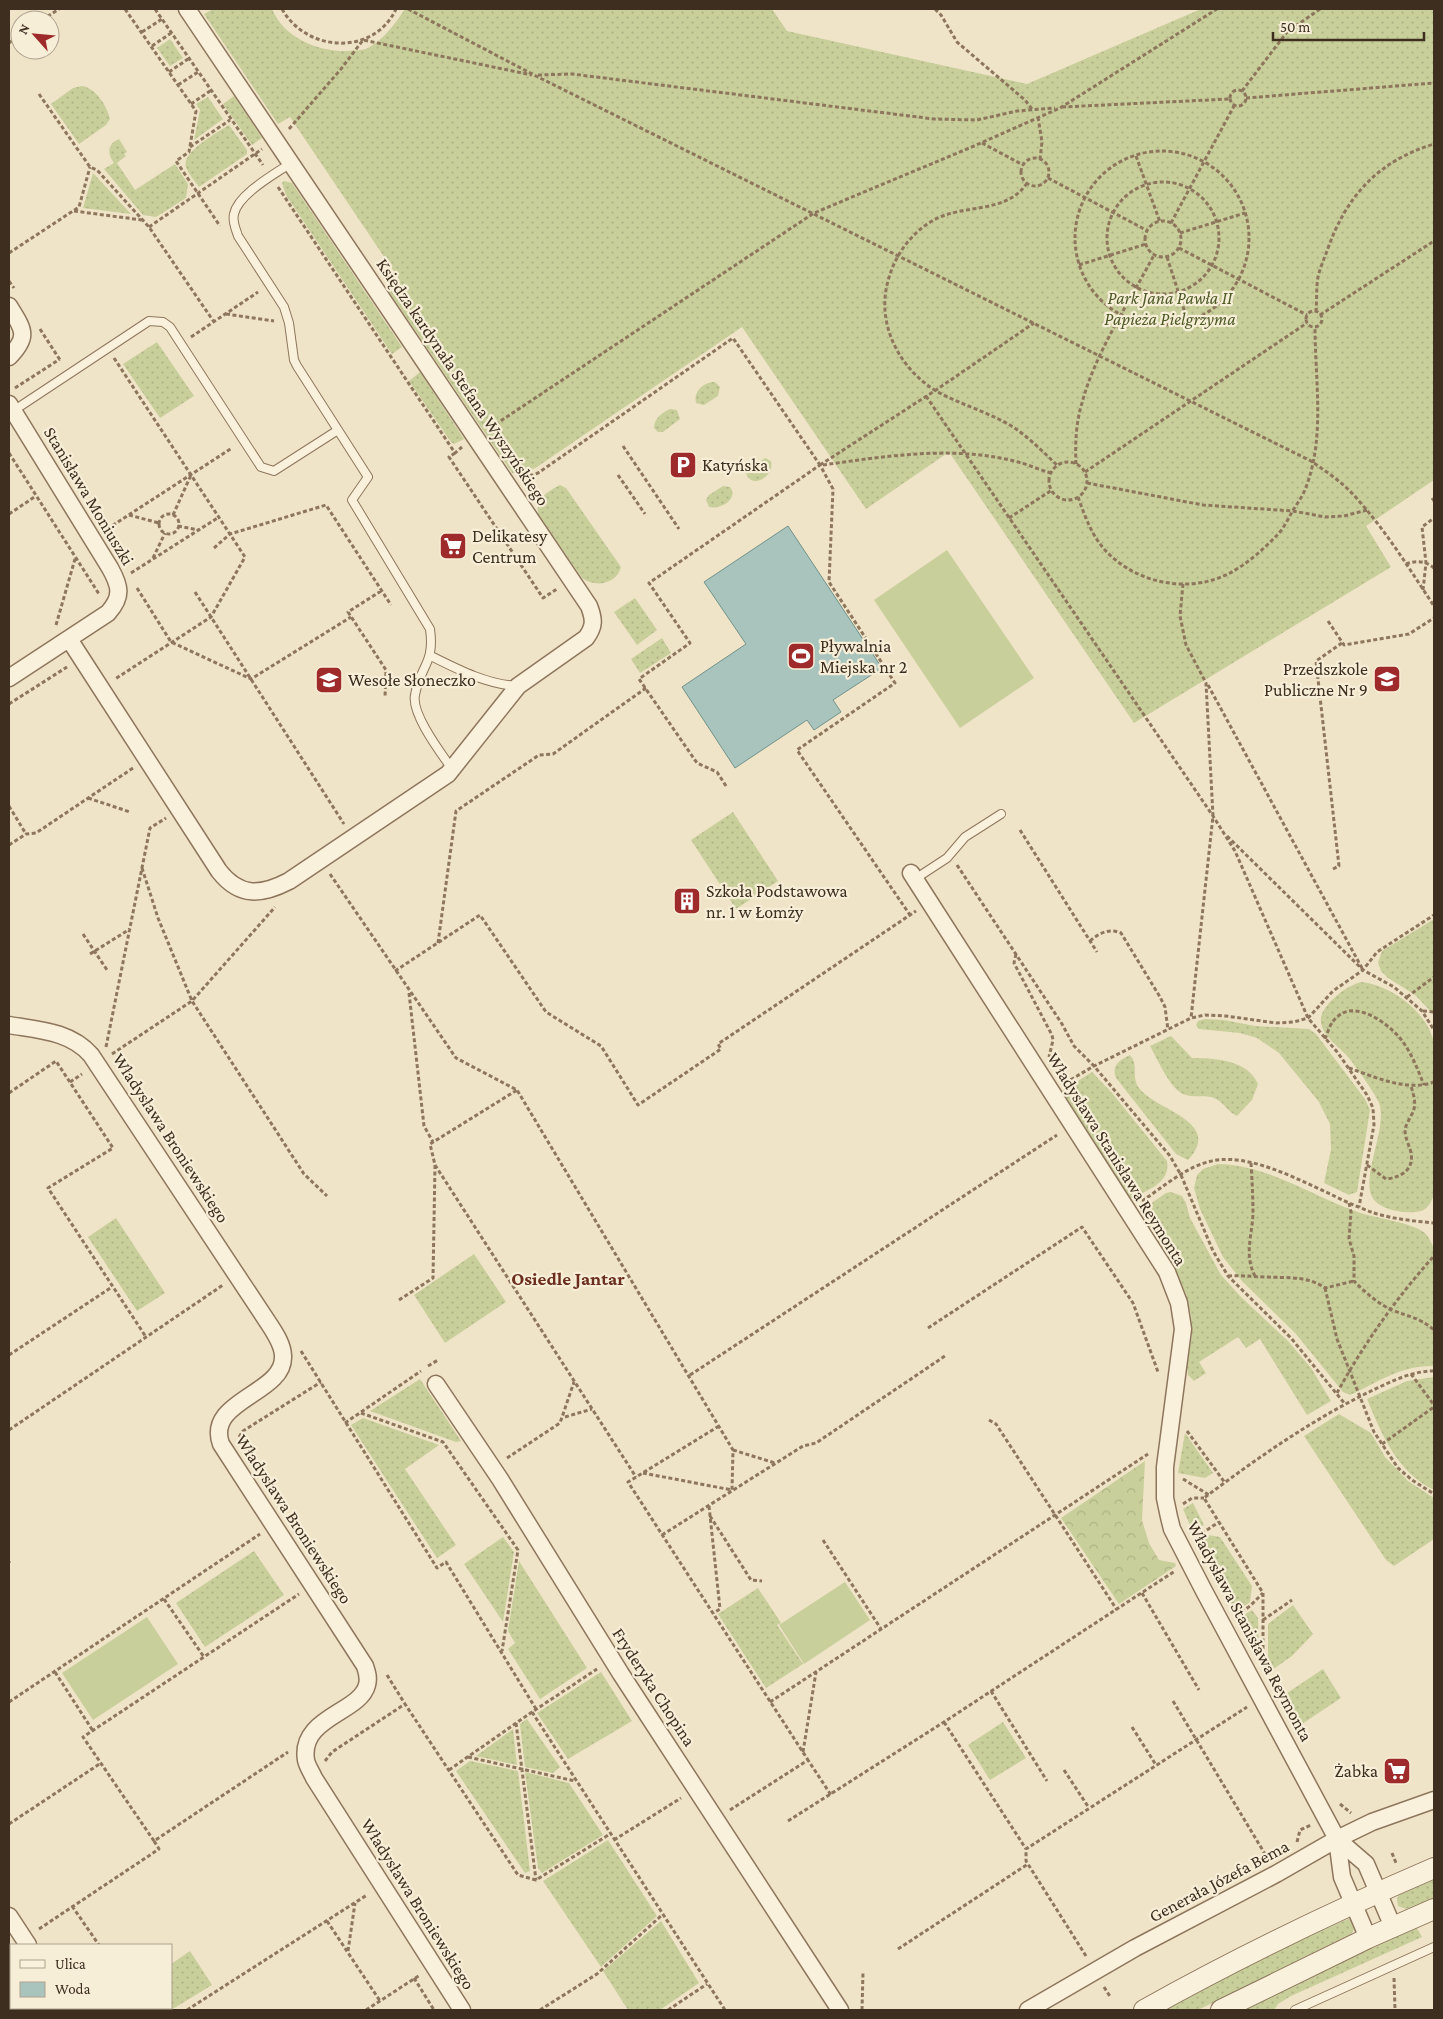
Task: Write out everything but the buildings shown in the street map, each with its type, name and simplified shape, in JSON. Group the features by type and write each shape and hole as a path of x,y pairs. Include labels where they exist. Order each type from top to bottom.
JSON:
{"street":[{"name":"Księdza kardynała Stefana Wyszyńskiego","path":"62,636 226,880 245,891 267,891 290,881 448,774 518,686 586,638 592,629 594,618 589,606 572,579 187,9"},
{"path":"9,306 24,332 22,341 9,357"},
{"name":"Stanisława Moniuszki","path":"11,407 118,582 118,597 110,611"},
{"path":"9,678 62,636 110,611"},
{"name":"Władysława Stanisława Reymonta","path":"913,876 1167,1272 1178,1303 1182,1329 1166,1450 1165,1498 1168,1517 1172,1529 1337,1840 1342,1876 1368,1938"},
{"name":"Władysława Broniewskiego","path":"9,1025 44,1031 74,1040 102,1057 280,1343 283,1355 282,1365 277,1375 230,1410 218,1430 218,1436 221,1444 273,1526 365,1666 368,1677 367,1687 360,1696 320,1724 310,1738 307,1746 306,1760 314,1778 462,2010"},
{"name":"Fryderyka Chopina","path":"436,1384 500,1479 613,1660 840,2010"},
{"name":"Generała Józefa Bema","path":"1028,2010 1095,1970 1337,1840 1372,1822 1434,1800"},
{"name":"Władysława Stanisława Reymonta","path":"1337,1840 1366,1864 1393,1927"},
{"path":"1144,2010 1277,1939 1354,1902 1434,1868"},
{"path":"1221,2010 1368,1938 1434,1909"},
{"path":"9,1916 26,1942"}],"lane":[{"path":"291,163 245,196 238,204 234,214 234,224 238,236 284,307 289,323 294,360 368,476 352,500 430,629 431,656 414,696 416,708 452,770"},
{"path":"11,407 149,321 163,322 170,327 261,467 274,471 338,430"},
{"path":"431,656 454,668 490,681 508,686 518,686"},
{"name":"Władysława Stanisława Reymonta","path":"913,876 947,858 965,836 1000,814"},
{"path":"1295,2010 1434,1947"}],"path":[{"path":"125,9 196,111 189,152 176,161 225,233"},
{"path":"155,9 271,177 455,452"},
{"path":"282,9 297,28 320,41 333,44 363,40 536,76 582,75 934,119 977,120 1032,109 1229,99"},
{"path":"149,227 276,140 294,124 341,70 363,40 381,28 396,9"},
{"path":"408,9 536,76 1314,463 1357,498 1384,530 1434,606"},
{"path":"935,9 941,15 957,42 1025,100 1032,109"},
{"path":"572,579 542,598 449,457 814,213 982,143 1060,108 1217,9"},
{"path":"1242,91 1287,32 1320,9"},
{"path":"142,32 162,19"},
{"path":"152,46 171,33"},
{"path":"169,72 188,58"},
{"path":"178,85 198,72"},
{"path":"1246,98 1434,84"},
{"path":"1229,99 1235,90 1242,91"},
{"path":"191,104 210,91"},
{"path":"1242,91 1246,98"},
{"path":"39,94 90,167 97,170 149,227 214,322"},
{"path":"1234,106 1242,105 1246,98"},
{"path":"1229,99 1234,106"},
{"path":"1171,223 1234,106"},
{"path":"1038,117 1042,142 1040,159"},
{"path":"190,148 230,120"},
{"path":"982,143 1023,165"},
{"path":"1316,312 1318,277 1334,231 1355,194 1383,168 1412,151 1434,144"},
{"path":"1149,152 1177,152 1204,161 1225,177 1241,200 1249,226 1248,254 1239,280 1221,304 1195,320 1188,322 1166,326 1136,322 1109,308 1088,286 1077,258 1075,228 1085,198 1100,176 1123,160 1149,152"},
{"path":"1136,156 1160,222"},
{"path":"1033,158 1040,159 1048,165 1048,178 1041,184 1031,185 1027,183 1022,175 1023,165 1033,158"},
{"path":"9,253 79,207 90,167"},
{"path":"1048,178 1148,231"},
{"path":"1154,182 1172,183 1189,188 1204,199 1214,213 1219,230 1218,248 1212,265 1200,280 1180,292 1165,295 1146,292 1137,288 1129,283 1116,269 1110,255 1107,232 1113,212 1123,198 1138,188 1154,182"},
{"path":"1027,183 1023,189 1006,202 948,214 932,221 916,233 899,255 890,272 885,291 885,308 889,335 908,368 936,390 1009,425 1058,466"},
{"path":"74,211 142,220"},
{"path":"1180,233 1245,213"},
{"path":"1160,222 1171,223 1180,233 1181,243 1179,248 1175,253 1167,257 1154,255 1146,244 1145,238 1148,231 1154,224 1160,222"},
{"path":"1320,315 1434,241"},
{"path":"1079,265 1146,244"},
{"path":"1179,248 1307,315"},
{"path":"1076,464 1075,445 1082,403 1100,356 1154,255"},
{"path":"1167,257 1180,292 1188,322"},
{"path":"181,344 269,285"},
{"path":"1307,315 1311,312 1316,312 1320,315 1321,322 1315,327"},
{"path":"225,314 289,323"},
{"path":"1307,315 1307,324"},
{"path":"726,786 717,772 697,763 639,679 690,643 649,583 820,465 936,390 1034,323"},
{"path":"1307,324 1315,327"},
{"path":"1085,472 1307,324"},
{"path":"1078,497 1091,532 1110,555 1139,575 1163,582 1194,583 1226,574 1247,562 1279,533 1304,494 1314,463 1318,412 1315,327"},
{"path":"518,474 538,473 733,338 820,465 833,489 830,582 895,683 797,750 910,915"},
{"path":"108,348 245,557 211,617 112,681"},
{"path":"926,396 1213,816 1235,852 1308,1018 1367,1095 1373,1108 1374,1125 1359,1207"},
{"path":"103,532 243,441"},
{"path":"622,446 680,529"},
{"path":"820,465 915,454 962,453 1019,462 1051,473"},
{"path":"9,454 110,611"},
{"path":"1070,462 1076,464 1085,472 1087,483 1082,494 1078,497 1072,499 1061,498 1052,490 1051,473 1058,466 1070,462"},
{"path":"173,515 191,475"},
{"path":"618,475 645,514"},
{"path":"1087,483 1203,505 1293,511 1325,517 1344,516 1367,510"},
{"path":"1009,518 1052,490"},
{"path":"9,514 36,496"},
{"path":"214,548 230,534 326,505 391,605"},
{"path":"129,515 159,523"},
{"path":"173,515 177,519 178,526 172,533 165,533 159,527 159,523 163,516 173,515"},
{"path":"128,575 219,517"},
{"path":"1423,590 1426,563 1422,527 1434,518"},
{"path":"178,526 199,530"},
{"path":"152,560 165,533"},
{"path":"62,636 76,558"},
{"path":"1406,564 1413,561 1426,563 1434,568"},
{"path":"1183,584 1180,616 1186,646 1362,970"},
{"path":"381,591 348,612 386,670 385,697"},
{"path":"194,592 348,830"},
{"path":"251,679 351,617"},
{"path":"1328,621 1344,645 1409,634 1434,618"},
{"path":"171,642 251,679"},
{"path":"1333,869 1339,866 1316,661 1342,642"},
{"path":"9,704 69,665"},
{"path":"1191,1018 1213,816 1206,683"},
{"path":"438,943 456,811 539,755 553,754 646,688"},
{"path":"9,845 26,834 36,833 138,765"},
{"path":"88,798 130,812"},
{"path":"9,806 26,834"},
{"path":"102,1057 150,828 172,814"},
{"path":"1020,830 1097,952"},
{"path":"1223,832 1362,970 1407,997 1422,1011 1434,1030"},
{"path":"956,864 1074,1046 1094,1066 1170,1156 1181,1175 1214,1251 1228,1276 1291,1338 1345,1404"},
{"path":"326,867 456,1058 517,1090 733,1450 732,1490"},
{"path":"142,868 158,918 192,1001 304,1174 327,1196"},
{"path":"70,1082 102,1057 192,1001 280,902"},
{"path":"395,971 480,915 546,1012 600,1046 638,1105 721,1049 718,1044 919,909"},
{"path":"1063,1085 1094,1066 1191,1018 1205,1015 1226,1016 1276,1023 1294,1022 1308,1018 1333,991 1362,970 1377,952 1434,915"},
{"path":"90,954 130,929"},
{"path":"1090,941 1100,932 1117,931 1121,933 1165,1007 1168,1030"},
{"path":"83,934 107,970"},
{"path":"1016,954 1014,963 1052,1035 1053,1040 1048,1065"},
{"path":"1407,997 1434,977"},
{"path":"409,991 424,1126 433,1142"},
{"path":"1325,1039 1336,1017 1346,1012 1360,1011 1376,1018 1399,1037 1413,1059 1424,1085"},
{"path":"1422,1011 1434,1012"},
{"path":"9,1093 56,1062 112,1148 48,1188 146,1337"},
{"path":"1348,1068 1403,1085 1424,1085 1434,1082"},
{"path":"1367,1165 1386,1179 1397,1177 1406,1172 1411,1163 1412,1156 1405,1129 1414,1108 1411,1086"},
{"path":"399,1300 433,1278 435,1165 430,1144 517,1090"},
{"path":"690,1376 1073,1124"},
{"path":"1135,1206 1199,1165 1224,1159 1282,1173 1374,1213 1396,1218 1434,1222"},
{"path":"1251,1164 1253,1214 1248,1250 1249,1260 1255,1276"},
{"path":"435,1165 636,1477"},
{"path":"1349,1203 1351,1212 1349,1239 1354,1256 1354,1281 1376,1301 1392,1310 1420,1319 1434,1330"},
{"path":"928,1328 1082,1227 1133,1304 1159,1375"},
{"path":"1337,1393 1349,1371 1392,1310 1434,1256"},
{"path":"1228,1276 1246,1274 1305,1280 1325,1288 1337,1339 1374,1432 1398,1468 1412,1480 1434,1494"},
{"path":"9,1430 237,1275"},
{"path":"1325,1288 1354,1281"},
{"path":"9,1356 112,1287"},
{"path":"662,1535 802,1446 816,1442 945,1356"},
{"path":"346,1423 438,1360"},
{"path":"1184,1503 1192,1498 1204,1498 1209,1495 1294,1434 1360,1396 1411,1374 1434,1371"},
{"path":"1382,1444 1434,1406 1411,1374"},
{"path":"502,1452 507,1459 560,1423 564,1417 574,1381"},
{"path":"238,1442 243,1431 321,1382"},
{"path":"564,1417 593,1409"},
{"path":"361,1413 443,1442 518,1550 502,1652"},
{"path":"989,1420 996,1424 1117,1610"},
{"path":"1183,1425 1225,1484"},
{"path":"719,1426 628,1482 830,1795"},
{"path":"770,1702 1156,1449 1166,1450"},
{"path":"733,1450 775,1463"},
{"path":"643,1473 732,1490"},
{"path":"1187,1480 1209,1495"},
{"path":"1204,1498 1263,1593 1264,1664"},
{"path":"708,1506 720,1609 713,1613"},
{"path":"710,1515 751,1580 762,1581"},
{"path":"1198,1535 1219,1522"},
{"path":"9,1702 273,1526"},
{"path":"823,1540 881,1629"},
{"path":"788,1821 944,1722 1190,1561"},
{"path":"26,1942 72,1906 159,1849 83,1737 312,1585"},
{"path":"1142,1593 1199,1690"},
{"path":"1244,1611 1263,1593"},
{"path":"164,1599 204,1657"},
{"path":"1263,1620 1292,1600"},
{"path":"449,1770 532,1712 613,1660"},
{"path":"384,1670 518,1876 536,1880 610,1834"},
{"path":"803,1752 816,1671"},
{"path":"55,1672 93,1731"},
{"path":"991,1691 1047,1781"},
{"path":"1026,1849 1262,1697"},
{"path":"1173,1701 1270,1862"},
{"path":"325,1766 325,1762 332,1752 405,1704"},
{"path":"532,1712 725,2010"},
{"path":"944,1722 1026,1849 1028,1864 1111,1998"},
{"path":"516,1723 536,1880"},
{"path":"1132,1727 1156,1765"},
{"path":"154,1841 310,1738"},
{"path":"468,1757 576,1781"},
{"path":"726,1813 808,1760"},
{"path":"9,1824 101,1763"},
{"path":"1064,1770 1089,1808"},
{"path":"614,1840 696,1788"},
{"path":"1335,1798 1343,1808 1355,1814"},
{"path":"898,1949 1028,1864"},
{"path":"187,2010 382,1885"},
{"path":"348,1952 355,1902"},
{"path":"72,1906 98,1944"},
{"path":"540,2010 596,1974 662,1915"},
{"path":"327,1921 380,2001"},
{"path":"366,2010 434,1966"},
{"path":"862,2010 863,1972"},
{"path":"1394,1972 1395,2010"},
{"path":"414,1978 434,2010"},
{"path":"668,2010 707,1984"}],"green space":[{"name":"Park Jana Pawła II Papieża Pielgrzyma","path":"213,9 272,9 277,19 285,28 303,41 326,49 349,51 364,50 374,44 389,31 405,9 772,9 787,31 1027,84 1201,9 1434,9 1434,480 1366,526 1391,567 1134,723 949,452 866,509 742,327 537,467 529,471 512,473 387,289 399,279 290,117 278,124 204,14"},
{"path":"170,39 183,58 170,66 157,48"},
{"path":"82,86 92,90 100,98 110,119 106,125 79,144 51,104 73,88"},
{"path":"234,96 262,138 252,145 223,104"},
{"path":"208,97 223,119 194,140 200,110 196,104"},
{"path":"229,125 247,150 247,154 199,187 187,170 186,161 189,155 209,137"},
{"path":"119,139 127,152 124,154 126,156 117,163 135,190 175,164 188,184 186,198 156,217 143,215 104,169 114,163 109,150 110,146"},
{"path":"93,173 131,214 83,208"},
{"path":"284,181 292,183 402,347 392,354 286,195 282,183"},
{"path":"157,342 194,396 160,418 123,364"},
{"path":"420,372 464,439 454,444 451,442 409,381"},
{"path":"715,382 720,387 718,396 704,405 696,403 696,395 700,388 703,385"},
{"path":"670,409 677,410 680,419 663,432 658,432 654,428 655,421 661,414"},
{"path":"765,458 771,461 769,472 762,479 753,481 746,473 748,469"},
{"path":"560,485 566,488 621,567 619,573 610,581 593,583 582,578 538,514 539,504 543,496"},
{"path":"723,486 730,487 732,496 730,499 719,507 709,507 706,500 709,495"},
{"path":"947,550 1034,678 960,728 874,600"},
{"path":"635,598 657,630 637,645 614,612"},
{"path":"662,638 671,653 640,673 631,659"},
{"path":"733,812 778,881 736,909 691,840"},
{"path":"1434,919 1434,1015 1415,995 1388,978 1381,971 1378,963 1382,951"},
{"path":"1361,982 1384,988 1406,1002 1424,1021 1434,1043 1434,1194 1426,1208 1421,1211 1401,1212 1387,1208 1372,1197 1370,1176 1380,1125 1381,1113 1379,1103 1346,1054 1328,1037 1322,1027 1322,1014 1330,1002 1344,990"},
{"path":"1205,1019 1224,1020 1255,1026 1309,1029 1316,1034 1365,1099 1370,1110 1357,1192 1349,1195 1324,1183 1331,1149 1330,1124 1319,1102 1279,1053 1257,1038 1240,1033 1199,1029 1196,1025 1198,1021"},
{"path":"1171,1036 1192,1058 1230,1062 1239,1065 1253,1076 1258,1084 1252,1100 1237,1116 1213,1098 1186,1095 1180,1093 1175,1088 1150,1046"},
{"path":"1130,1055 1133,1059 1135,1080 1139,1088 1147,1096 1193,1126 1198,1136 1197,1147 1188,1160 1176,1154 1116,1078 1115,1070 1117,1064"},
{"path":"1092,1072 1112,1093 1167,1161 1167,1169 1162,1180 1131,1199 1062,1091"},
{"path":"1218,1164 1236,1166 1271,1175 1362,1214 1402,1223 1425,1233 1434,1249 1434,1366 1422,1366 1401,1371 1350,1395 1343,1392 1296,1334 1242,1281 1223,1257 1200,1209 1194,1188 1197,1175 1203,1169"},
{"path":"1171,1192 1182,1196 1190,1218 1221,1275 1241,1297 1288,1341 1311,1368 1331,1401 1307,1415 1260,1339 1246,1348 1238,1337 1199,1362 1206,1373 1194,1381 1188,1375 1187,1367 1192,1335 1191,1315 1186,1294 1175,1269 1140,1211 1166,1193"},
{"path":"116,1218 165,1293 137,1311 88,1237"},
{"path":"474,1254 506,1302 445,1343 414,1295"},
{"path":"1434,1377 1434,1490 1421,1482 1400,1463 1385,1439 1367,1399 1407,1381"},
{"path":"420,1379 461,1441 456,1442 370,1411"},
{"path":"1339,1414 1371,1433 1385,1457 1408,1481 1434,1498 1434,1539 1394,1566 1386,1560 1304,1436"},
{"path":"363,1418 439,1445 405,1469 456,1545 437,1558 351,1425"},
{"path":"1185,1433 1213,1473 1205,1478 1178,1473"},
{"path":"1145,1461 1142,1520 1149,1543 1159,1560 1175,1563 1176,1566 1119,1604 1061,1518"},
{"path":"1193,1503 1204,1525 1193,1532 1183,1509"},
{"path":"1208,1535 1220,1537 1252,1586 1250,1602 1236,1612 1197,1543"},
{"path":"503,1537 514,1552 503,1622 464,1564"},
{"path":"254,1551 284,1595 205,1647 176,1603"},
{"path":"519,1561 587,1668 540,1699 508,1649 515,1643 508,1631"},
{"path":"845,1582 870,1620 804,1664 779,1625"},
{"path":"758,1588 781,1623 777,1625 803,1664 766,1688 718,1614"},
{"path":"1293,1605 1313,1634 1292,1656 1268,1673 1268,1624"},
{"path":"1252,1610 1258,1618 1259,1655 1239,1618"},
{"path":"147,1617 178,1664 93,1720 62,1673"},
{"path":"1323,1669 1341,1698 1302,1724 1298,1722 1284,1700 1284,1695"},
{"path":"601,1672 632,1721 568,1759 537,1713"},
{"path":"527,1719 560,1767 553,1773 525,1767 520,1724"},
{"path":"1003,1722 1026,1758 990,1780 968,1745"},
{"path":"513,1729 517,1765 476,1756"},
{"path":"470,1761 518,1771 530,1871 525,1873 456,1771"},
{"path":"525,1772 569,1783 603,1835 542,1873 538,1868"},
{"path":"608,1840 657,1916 601,1967 543,1881"},
{"path":"1434,1880 1434,1898 1406,1909 1398,1906 1397,1899 1399,1895"},
{"path":"1350,1918 1356,1927 1351,1934 1198,2010 1166,2010 1275,1952"},
{"path":"661,1921 699,1983 660,2010 628,2010 603,1971"},
{"path":"1417,1928 1422,1937 1291,1996 1278,2004 1274,2010 1243,2010 1343,1961"},
{"path":"190,1951 212,1985 171,2010 150,2010 172,2009 172,1963"}],"water":[{"name":"Pływalnia Miejska nr 2","path":"788,526 882,668 833,700 841,712 814,730 807,720 735,768 682,687 746,644 704,582"}],"place":[{"name":"Katyńska","path":"683,465"},
{"name":"Delikatesy Centrum","path":"453,546"},
{"name":"Pływalnia Miejska nr 2","path":"801,656"},
{"name":"Przedszkole Publiczne Nr 9","path":"1387,679"},
{"name":"Wesołe Słoneczko","path":"329,680"},
{"name":"Szkoła Podstawowa nr. 1 w Łomży","path":"687,901"},
{"name":"Żabka","path":"1397,1771"}],"district":[{"name":"Osiedle Jantar","path":"568,1278"}]}
